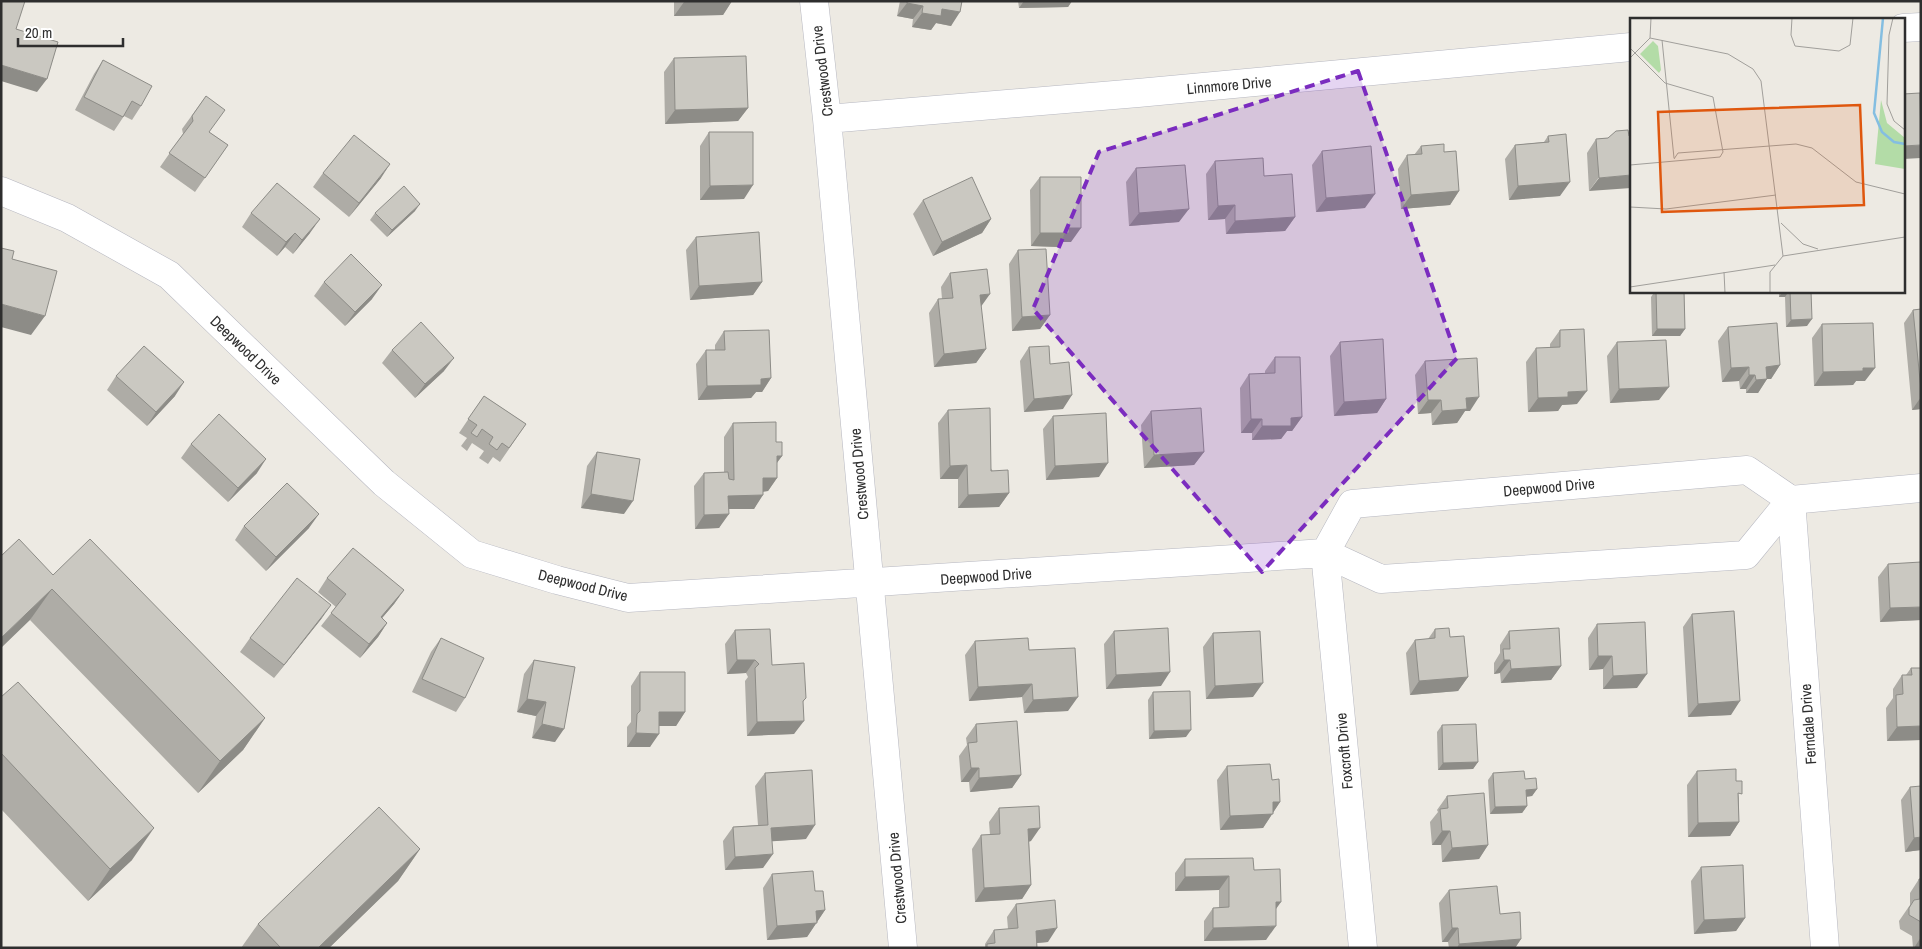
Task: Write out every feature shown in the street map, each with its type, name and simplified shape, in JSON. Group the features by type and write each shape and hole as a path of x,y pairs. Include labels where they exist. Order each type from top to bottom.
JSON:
{"street":[{"name":"Crestwood Drive","path":"814,1 827,119 903,948"},
{"path":"1904,28 1921,27"},
{"name":"Linnmore Drive","path":"827,119 1138,94 1630,47"},
{"name":"Deepwood Drive","path":"1,191 67,218 169,276 384,483 472,554 557,580 628,598 869,584 1325,553 1381,579 1746,555 1792,500 1747,470 1352,504 1325,553"},
{"path":"1792,500 1921,488"},
{"name":"Ferndale Drive","path":"1792,500 1825,948"},
{"name":"Foxcroft Drive","path":"1325,553 1362,948"}],"highlighted area":[{"path":"1358,71 1457,358 1262,572 1033,309 1099,152"}],"building":[{"path":"1,1 25,1 16,29 58,42 47,79 1,65"},
{"path":"684,1 731,1 684,2"},
{"path":"907,1 962,1 960,12 942,9 941,16 922,13 923,6 907,3"},
{"path":"746,56 748,108 675,110 674,58"},
{"path":"103,60 152,86 141,106 132,101 123,117 84,97"},
{"path":"1920,93 1921,145 1904,146 1904,94"},
{"path":"206,96 225,110 209,132 228,145 205,178 169,153 193,121 192,116"},
{"path":"1628,130 1630,136 1630,175 1599,178 1596,139 1608,138 1616,131"},
{"path":"709,132 753,132 753,185 710,186"},
{"path":"1566,134 1570,182 1518,186 1515,145 1549,142 1548,136"},
{"path":"354,135 390,164 359,203 323,173"},
{"path":"1444,144 1444,152 1456,151 1459,191 1411,195 1407,155 1422,154 1421,146"},
{"path":"1371,146 1375,194 1326,198 1322,151"},
{"path":"1263,158 1264,176 1292,174 1295,217 1235,221 1235,205 1218,206 1215,161"},
{"path":"1185,165 1189,209 1139,213 1136,168"},
{"path":"972,177 991,219 942,242 923,200"},
{"path":"1040,177 1081,177 1081,228 1069,228 1069,233 1040,233"},
{"path":"277,183 320,219 302,240 295,233 286,242 251,213"},
{"path":"404,186 420,204 392,230 375,213"},
{"path":"759,232 762,282 699,286 696,237"},
{"path":"1,248 14,251 12,259 57,271 45,316 1,304"},
{"path":"1046,249 1050,315 1022,317 1018,250"},
{"path":"351,254 382,285 355,312 324,282"},
{"path":"987,269 990,294 980,295 986,349 944,354 938,299 953,298 950,273"},
{"path":"1656,292 1684,292 1685,329 1657,329"},
{"path":"1790,292 1811,292 1812,319 1791,320"},
{"path":"1921,309 1921,390 1913,310"},
{"path":"421,322 454,358 425,384 392,350"},
{"path":"1777,323 1780,365 1766,367 1767,379 1756,380 1755,375 1749,375 1749,367 1731,368 1728,327"},
{"path":"1873,323 1875,368 1863,368 1863,371 1823,372 1822,324"},
{"path":"1584,329 1587,391 1568,392 1568,397 1538,398 1536,348 1560,347 1560,330"},
{"path":"769,330 771,378 761,379 761,385 707,386 706,350 725,350 724,331"},
{"path":"1383,339 1386,399 1344,402 1340,342"},
{"path":"1666,340 1669,387 1619,389 1617,342"},
{"path":"144,346 184,382 156,412 116,376"},
{"path":"1049,346 1050,364 1069,362 1072,395 1034,399 1029,347"},
{"path":"1275,357 1300,357 1302,417 1291,418 1291,426 1262,426 1262,419 1251,419 1249,374 1275,373"},
{"path":"1477,358 1479,397 1466,398 1467,409 1442,411 1441,400 1428,400 1425,361"},
{"path":"484,396 526,424 509,448 502,443 497,450 489,444 493,437 482,429 477,437 471,433 477,425 468,419"},
{"path":"990,408 991,471 1008,470 1009,493 968,495 967,465 950,466 948,410"},
{"path":"1201,408 1204,452 1154,455 1151,411"},
{"path":"1106,413 1108,463 1055,466 1053,416"},
{"path":"219,414 266,459 238,488 191,444"},
{"path":"776,422 776,442 782,442 782,456 777,456 777,478 763,478 763,495 728,496 729,514 704,515 704,473 728,472 729,479 734,480 733,423"},
{"path":"597,452 640,459 633,501 591,494"},
{"path":"287,483 319,514 276,557 244,526"},
{"path":"19,539 53,575 90,539 265,718 220,761 52,589 1,638 1,556"},
{"path":"353,548 404,590 381,617 387,623 369,644 331,613 346,594 327,578"},
{"path":"1921,562 1921,607 1890,608 1888,564"},
{"path":"297,578 331,605 284,665 250,638"},
{"path":"1734,611 1740,701 1698,704 1692,614"},
{"path":"1645,622 1647,674 1613,676 1612,656 1598,656 1597,624"},
{"path":"1168,628 1170,672 1116,675 1114,631"},
{"path":"1449,628 1450,637 1464,636 1468,677 1419,681 1415,640 1435,638 1435,629"},
{"path":"1559,628 1561,666 1511,669 1510,660 1504,660 1503,649 1510,649 1509,631"},
{"path":"770,629 772,665 804,663 806,698 803,701 804,721 757,722 755,668 759,664 755,660 737,660 735,630"},
{"path":"1260,631 1263,683 1215,686 1213,633"},
{"path":"441,638 484,658 465,698 422,679"},
{"path":"1028,638 1029,650 1075,648 1078,697 1033,700 1032,684 978,687 975,641"},
{"path":"534,660 575,667 564,729 542,724 546,702 527,699"},
{"path":"1911,668 1921,668 1921,726 1897,727 1896,695 1903,694 1902,675 1912,675"},
{"path":"640,672 685,672 685,712 659,712 659,734 636,733 637,714 640,711"},
{"path":"18,682 154,828 110,869 1,753 1,697"},
{"path":"1190,691 1191,730 1154,731 1153,692"},
{"path":"1017,721 1021,775 979,778 979,768 971,768 968,743 977,742 976,724"},
{"path":"1476,724 1478,762 1443,763 1442,725"},
{"path":"1270,764 1272,780 1279,779 1280,802 1273,802 1273,814 1230,816 1227,766"},
{"path":"1736,769 1736,781 1742,781 1742,794 1738,793 1739,822 1698,823 1697,771"},
{"path":"812,770 815,825 771,828 773,854 735,857 733,827 768,825 765,773"},
{"path":"1524,771 1525,779 1536,778 1537,789 1526,790 1527,806 1495,807 1493,773"},
{"path":"1921,786 1921,837 1914,838 1910,787"},
{"path":"1484,793 1488,845 1452,848 1450,831 1442,831 1440,809 1448,808 1447,796"},
{"path":"1039,806 1040,828 1028,829 1031,885 984,888 981,835 1000,834 999,808"},
{"path":"379,807 420,849 318,948 281,948 258,924"},
{"path":"1253,858 1254,870 1280,869 1281,902 1276,902 1276,926 1213,928 1213,908 1229,907 1229,876 1185,877 1185,859"},
{"path":"1743,865 1745,918 1704,920 1701,867"},
{"path":"813,871 815,891 823,891 825,910 816,911 817,923 777,926 772,874"},
{"path":"1919,879 1921,879 1921,922 1909,915 1909,908 1914,900 1920,899"},
{"path":"1497,886 1500,914 1520,912 1521,939 1459,944 1458,928 1452,928 1449,890"},
{"path":"1055,900 1057,928 1036,931 1037,948 987,948 987,944 995,943 994,930 1018,928 1016,904"}]}
